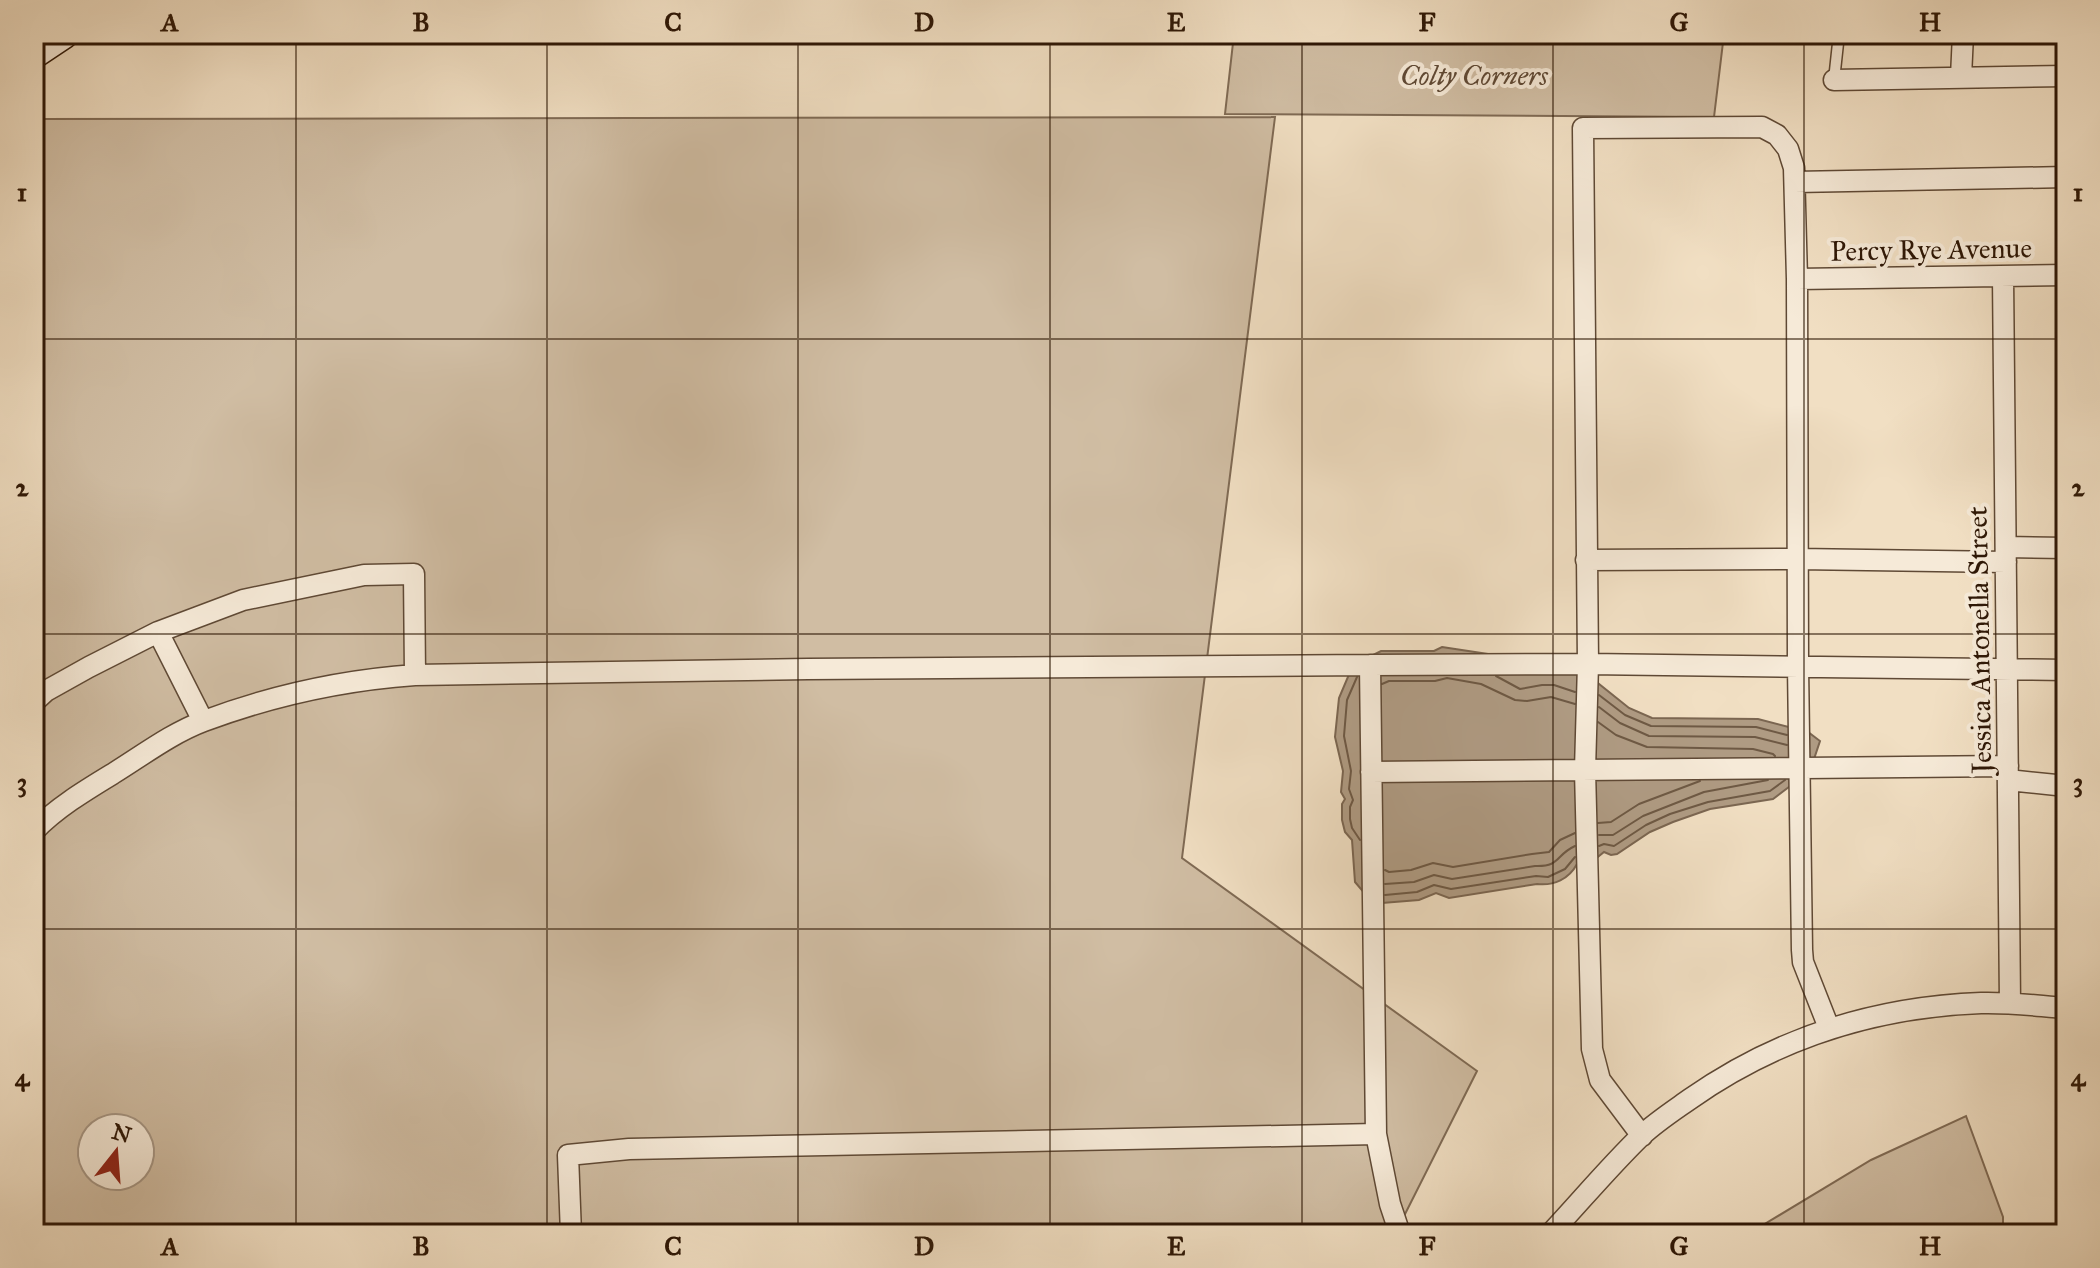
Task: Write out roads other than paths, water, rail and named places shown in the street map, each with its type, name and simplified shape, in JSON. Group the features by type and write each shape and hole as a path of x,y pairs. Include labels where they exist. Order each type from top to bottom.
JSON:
{"street":[{"path":"34,54 64,34"},
{"path":"1961,77 1963,34"},
{"path":"1834,80 2066,76"},
{"path":"1642,1136 1600,1080 1592,1049 1585,770 1588,664 1583,128 1762,127 1777,135 1788,149 1794,168 1803,962 1829,1028"},
{"path":"1795,182 2066,177"},
{"name":"Percy Rye Avenue","path":"1797,279 2066,275"},
{"name":"Jessica Antonella Street","path":"2003,276 2010,1003"},
{"path":"1586,560 2006,555 2066,548"},
{"path":"34,702 46,691 158,632 243,600 364,575 414,574 415,675"},
{"path":"158,632 203,721"},
{"path":"37,823 90,787 203,721 274,699 376,678 415,675 1588,664 2066,670"},
{"path":"1370,665 1376,1134 1390,1204 1400,1234"},
{"path":"1371,772 1799,769 2008,773 2066,786"},
{"path":"1550,1234 1642,1136 1667,1115 1719,1079 1773,1050 1829,1028 1920,1008 1980,1003 2066,1008"},
{"path":"571,1234 568,1155 629,1149 1376,1134"}],"lane":[{"path":"1834,80 1839,34"}],"water":[{"path":"1442,647 1488,654 1504,660 1561,667 1589,676 1629,708 1652,718 1758,719 1808,732 1820,741 1810,771 1773,799 1710,809 1673,822 1650,832 1617,854 1604,852 1588,865 1577,864 1570,874 1555,883 1449,898 1436,893 1419,900 1382,903 1366,895 1355,882 1352,840 1345,832 1342,820 1345,799 1341,792 1343,771 1335,737 1339,698 1353,665 1381,651 1434,651"}],"park label":[{"name":"Colty Corners","path":"1474,75"}]}
